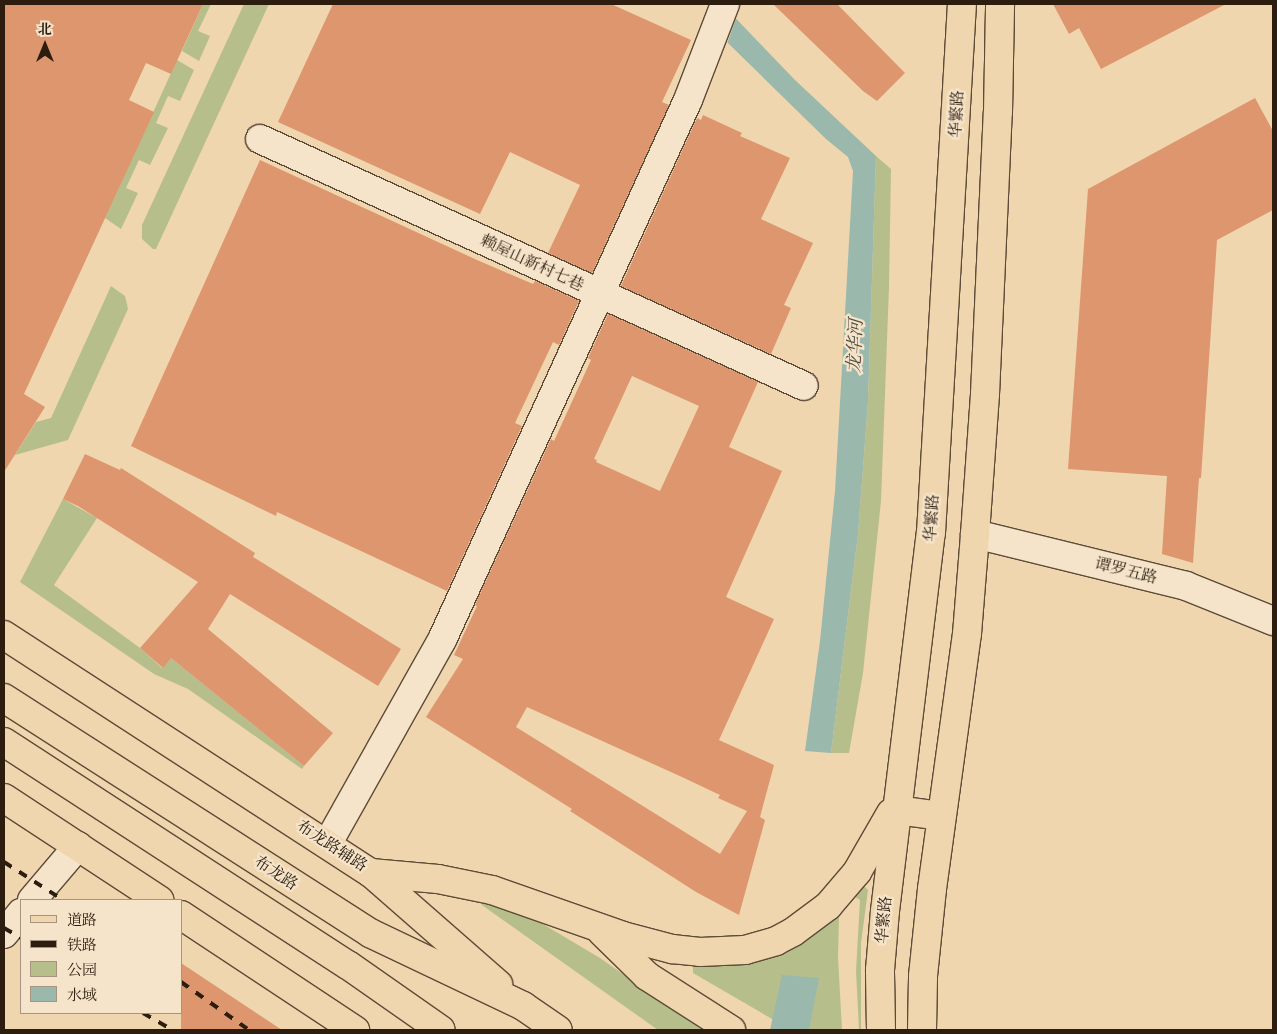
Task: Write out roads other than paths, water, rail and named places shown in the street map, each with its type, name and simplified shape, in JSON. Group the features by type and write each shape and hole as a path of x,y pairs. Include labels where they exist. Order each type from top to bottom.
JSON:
{"main road":[{"name":"华繁路","path":"881,1030 880,970 898,801 916,673 932,533 962,4"},
{"path":"922,1030 923,976 941,816 968,634 985,394 998,112 1000,4"},
{"name":"布龙路辅路","path":"4,635 328,843 371,873 409,875 492,890 597,927 647,976 731,1030"},
{"name":"布龙路","path":"4,698 370,933 523,1006 558,1030"},
{"path":"4,742 348,965 441,1030"},
{"path":"4,798 158,899"},
{"path":"597,927 650,945 700,952 744,950 776,941 816,915 847,885 885,826 898,801 941,816"},
{"path":"371,873 523,1006"},
{"path":"182,916 355,1030"}],"street":[{"path":"328,843 442,640 688,100 725,4"},
{"name":"赖屋山新村七巷","path":"260,139 804,386"},
{"name":"谭罗五路","path":"975,534 1186,586 1273,621"},
{"path":"33,899 78,846"},
{"path":"4,934 20,914"}],"water":[{"name":"龙华河","path":"688,4 722,4 795,80 876,156 868,402 858,534 831,753 805,751 820,641 835,491 853,171 848,157 826,139"},
{"path":"782,975 819,978 809,1030 770,1030"}],"railway":[{"path":"4,862 61,899"},
{"path":"4,928 20,937"},
{"path":"182,983 249,1030"},
{"path":"145,1014 172,1030"}]}
